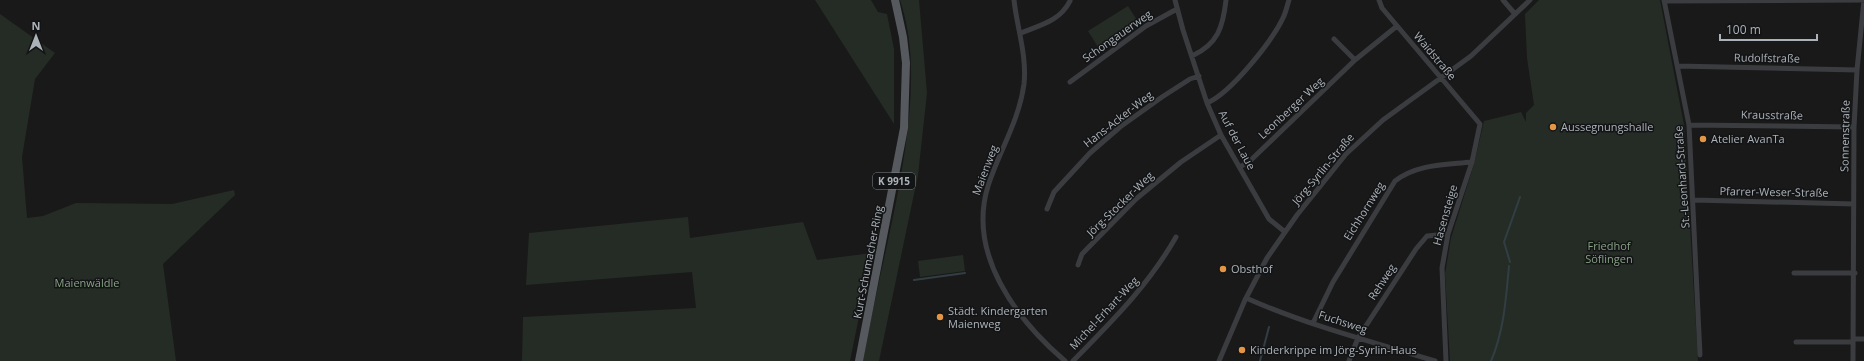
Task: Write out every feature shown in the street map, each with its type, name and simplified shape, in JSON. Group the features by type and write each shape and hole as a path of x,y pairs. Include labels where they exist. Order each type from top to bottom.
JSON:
{"main road":[{"name":"Kurt-Schumacher-Ring","path":"859,361 904,128 906,63 903,37 895,0"}],"street":[{"name":"Maienweg","path":"1014,0 1021,33 1024,60 1024,83 1014,124 989,184 984,202 984,241 992,263 1015,308 1048,347 1065,361"},
{"path":"1021,33 1052,22 1064,12 1070,0"},
{"name":"Auf der Laue","path":"1175,0 1198,76 1220,135 1269,219 1285,232"},
{"path":"1192,56 1211,44 1218,34 1224,16 1226,0"},
{"path":"1207,103 1221,95 1250,64 1273,35 1283,17 1289,0"},
{"name":"Waidstraße","path":"1379,0 1382,8 1396,26 1480,124"},
{"path":"1503,0 1515,14"},
{"name":"Jörg-Syrlin-Straße","path":"1219,361 1246,298 1267,258 1285,232 1346,154 1383,120 1471,56 1530,0"},
{"path":"1664,0 1864,0"},
{"name":"St.-Leonhard-Straße","path":"1664,0 1689,125 1694,200 1700,355"},
{"name":"Sonnenstraße","path":"1853,361 1855,273 1854,127 1857,70 1864,0"},
{"name":"Schongauerweg","path":"1070,82 1146,26 1177,9"},
{"name":"Leonberger Weg","path":"1240,167 1251,160 1355,60 1396,26"},
{"path":"1334,39 1355,60"},
{"name":"Rudolfstraße","path":"1677,66 1857,70"},
{"name":"Hans-Acker-Weg","path":"1047,209 1054,192 1090,153 1120,127 1190,79 1198,76"},
{"name":"Hasensteige","path":"1446,361 1442,268 1448,234 1472,162 1480,124"},
{"name":"Krausstraße","path":"1689,125 1854,127"},
{"name":"Jörg-Stocker-Weg","path":"1078,265 1082,254 1136,199 1181,162 1220,135"},
{"name":"Eichhornweg","path":"1313,323 1333,282 1395,181 1405,174 1420,168 1472,162"},
{"name":"Pfarrer-Weser-Straße","path":"1694,200 1854,204"},
{"name":"Rehweg","path":"1349,361 1358,338 1419,245 1427,236 1448,234"},
{"name":"Michel-Erhart-Weg","path":"1073,361 1132,301 1164,258 1176,238"},
{"path":"1794,273 1855,273"},
{"name":"Fuchsweg","path":"1246,298 1270,309 1358,338 1435,361"},
{"path":"1796,342 1864,339"}],"green space":[{"path":"815,0 871,0 878,12 887,14 894,49 894,124"},
{"path":"900,0 919,0 927,93 918,175 879,361 863,361 901,177 911,93 909,37"},
{"name":"Friedhof Söflingen","path":"1539,0 1660,0 1684,125 1698,361 1450,361 1445,274 1451,238 1474,164 1484,121 1521,112 1526,122 1526,113 1534,105 1527,58 1525,14"},
{"path":"1128,6 1138,22 1098,47 1088,31"},
{"name":"Maienwäldle","path":"0,14 55,53 35,79 22,157 27,218 43,216 76,203 172,204 234,190 235,195 163,264 176,361 0,361"},
{"path":"688,217 690,238 803,222 817,260 872,253 850,361 522,361 523,317 696,308 692,272 526,285 529,233"},
{"path":"963,255 965,271 920,277 918,261"}],"waterway":[{"path":"1510,262 1504,242 1520,197"},
{"path":"1491,361 1502,326 1509,266"},
{"path":"914,280 965,273"},
{"path":"1260,361 1269,327"}],"place":[{"name":"Aussegnungshalle","path":"1553,127"},
{"name":"Atelier AvanTa","path":"1703,139"},
{"name":"Obsthof","path":"1223,269"},
{"name":"Städt. Kindergarten Maienweg","path":"940,317"},
{"name":"Kinderkrippe im Jörg-Syrlin-Haus","path":"1242,350"}]}
